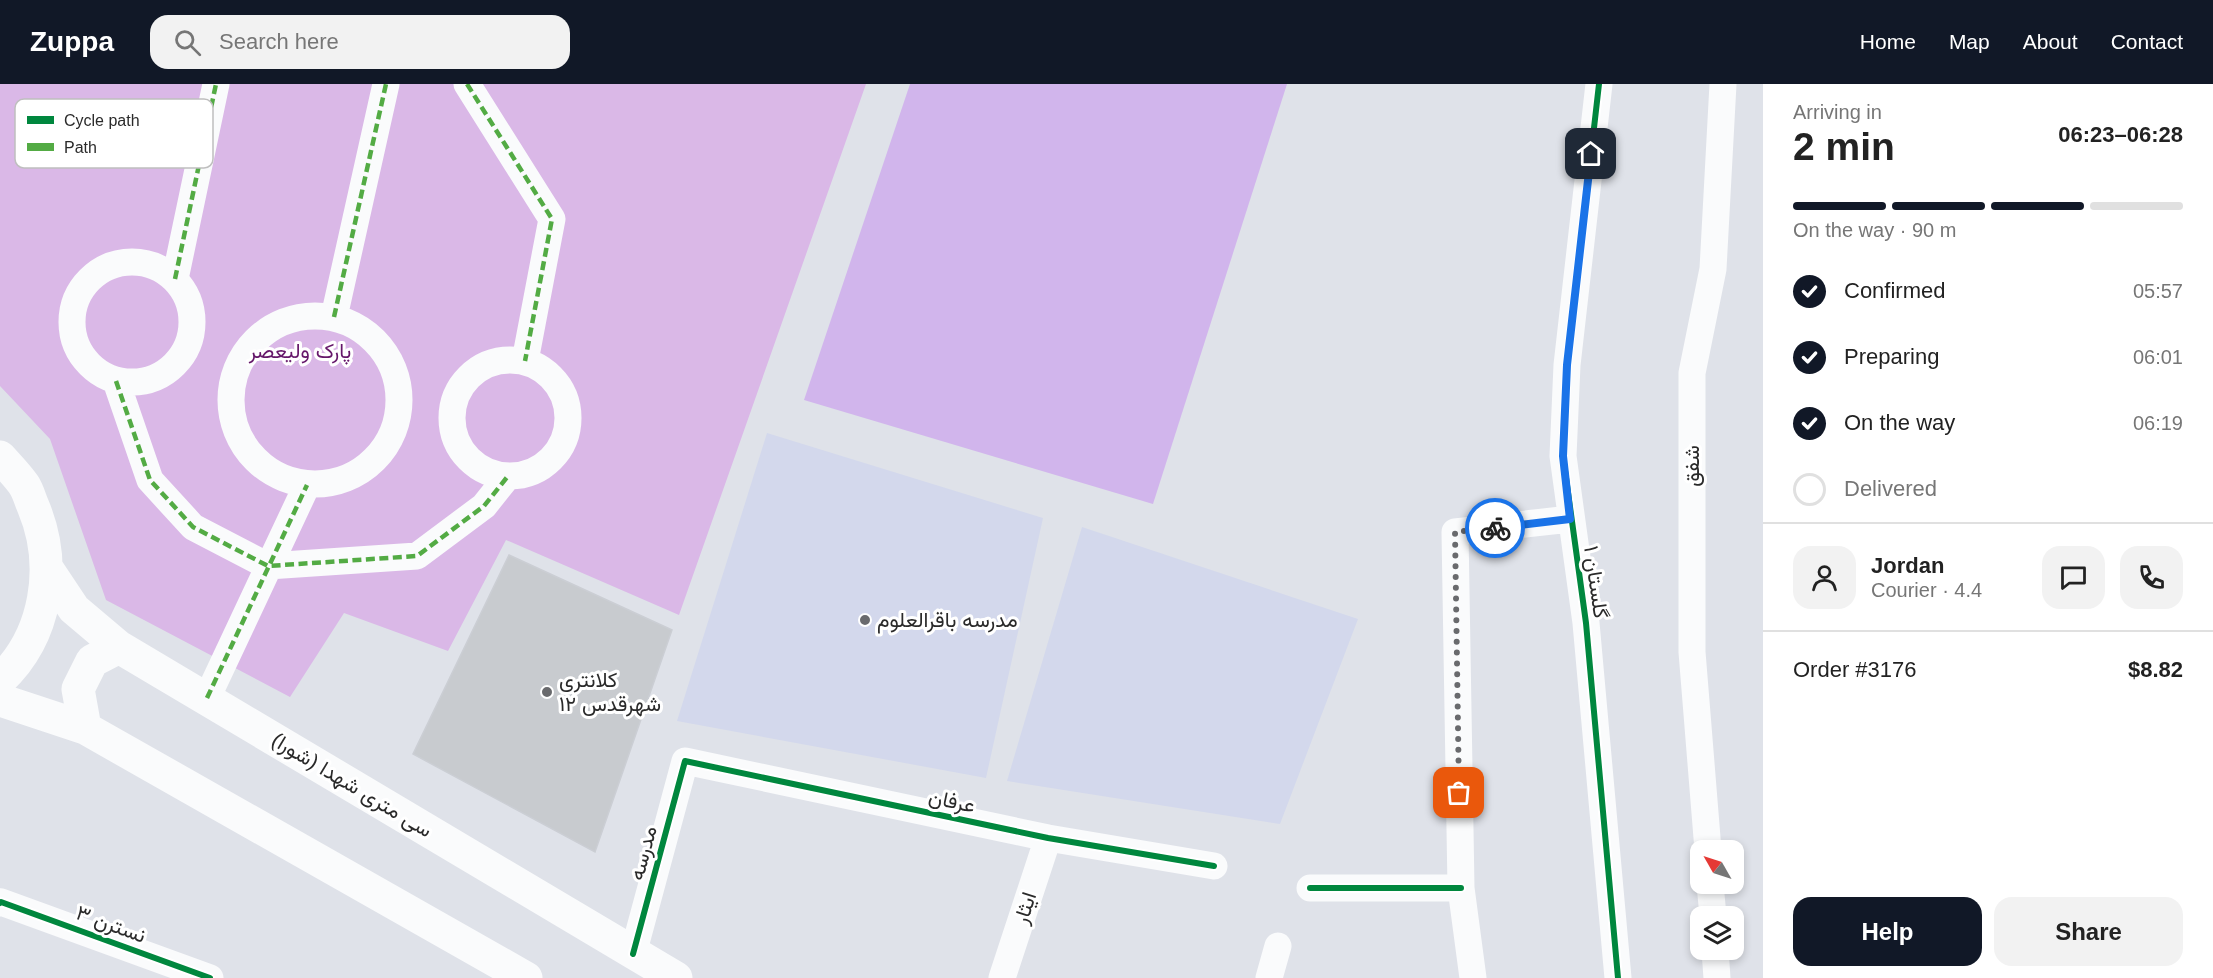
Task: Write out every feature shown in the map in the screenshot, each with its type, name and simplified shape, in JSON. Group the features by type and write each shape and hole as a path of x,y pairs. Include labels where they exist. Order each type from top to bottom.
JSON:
{"main road":[{"path":"0,457 24,486 42,526 48,570 40,620 15,666 0,681"},
{"name":"سی متری شهدا (شورا)","path":"48,570 74,609 119,647 676,978"},
{"path":"85,728 78,689 93,661 119,647"},
{"path":"0,700 85,728 526,978"}],"street":[{"path":"213,99 216,84"},
{"path":"334,317 386,84"},
{"path":"467,84 552,219 525,361"},
{"name":"گلستان ۱","path":"1599,84 1567,365 1563,456 1586,623 1618,978"},
{"name":"شفق","path":"1707,840 1692,652 1692,373 1713,269 1723,84"},
{"path":"175,279 198,168"},
{"path":"138,261 158,267 175,279 187,295 193,315 192,336 184,354 172,369 155,379 136,383 116,381 99,373 84,360 75,343 71,324 74,304 84,286 99,272 117,263 138,261"},
{"path":"309,315 334,317 360,328 381,347 395,372 400,399 395,427 382,452 361,471 335,482 307,485 279,477 258,464 243,445 232,422 230,398 235,373 246,351 263,333 285,321 309,315"},
{"path":"505,359 525,361 542,369 556,382 565,398 568,417 565,435 557,452 544,465 527,473 508,476 489,472 472,462 460,447 453,429 452,409 458,390 470,375 486,364 505,359"},
{"path":"116,381 150,480 193,527 268,566 417,556 484,506 508,476"},
{"path":"207,698 307,485"},
{"path":"1473,978 1461,888 1455,532 1570,519"},
{"name":"مدرسه","path":"633,954 685,761"},
{"name":"عرفان","path":"685,761 1048,838 1214,866"},
{"name":"ایثار","path":"1002,978 1048,838"},
{"path":"1310,888 1461,888"},
{"name":"نسترن ۳","path":"0,903 210,978"},
{"path":"1269,978 1278,946"},
{"path":"1716,960 1717,978"}],"shaded area":[{"path":"910,84 1287,84 1153,504 804,400"},
{"name":"مدرسه باقرالعلوم","path":"767,433 1043,518 986,778 677,721"},
{"path":"1082,527 1358,619 1280,824 1007,781"}],"green space":[{"name":"پارک ولیعصر","path":"0,84 866,84 679,615 506,540 448,651 344,613 290,697 106,600 50,439 0,386"}],"building":[{"name":"کلانتری ۱۲ شهرقدس","path":"509,555 672,630 595,852 413,754"}],"marked path":[{"path":"213,99 216,84"},
{"path":"334,317 386,84"},
{"path":"467,84 552,219 525,361"},
{"path":"175,279 198,168"},
{"path":"116,381 150,480 193,527 268,566 417,556 484,506 508,476"},
{"path":"207,698 307,485"}],"cycle path":[{"path":"1599,84 1567,365 1563,456 1586,623 1618,978"},
{"path":"633,954 685,761 1048,838 1214,866"},
{"path":"1310,888 1461,888"},
{"path":"0,903 210,978"}],"way so far":[{"path":"1459,793 1455,532 1495,528"}],"place":[{"name":"مدرسه باقرالعلوم","path":"865,620"},
{"name":"کلانتری ۱۲ شهرقدس","path":"547,692"}],"route":[{"path":"1495,528 1570,519 1563,456 1567,365 1591,154"}]}
